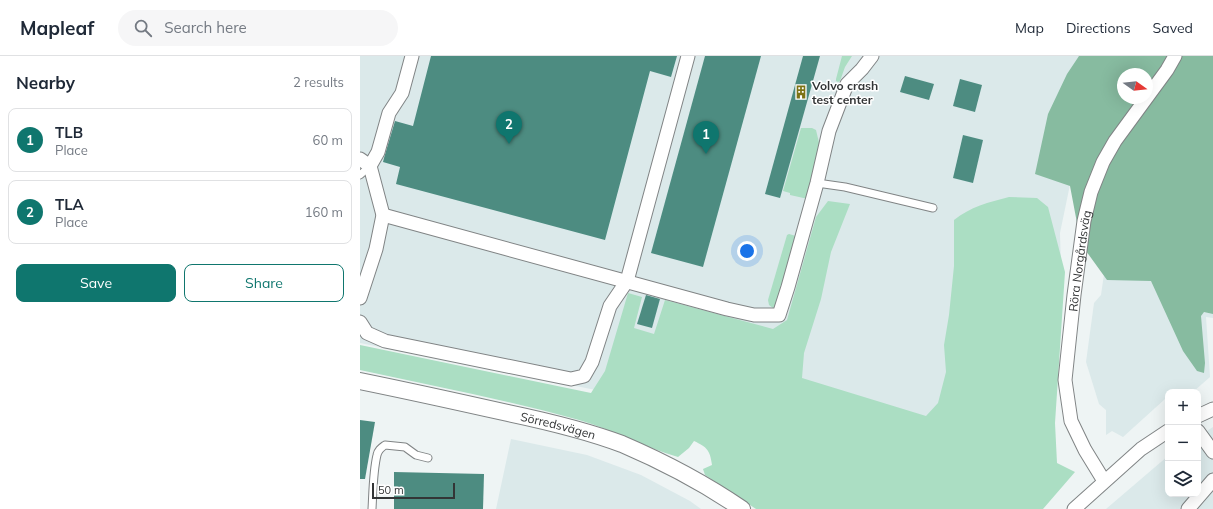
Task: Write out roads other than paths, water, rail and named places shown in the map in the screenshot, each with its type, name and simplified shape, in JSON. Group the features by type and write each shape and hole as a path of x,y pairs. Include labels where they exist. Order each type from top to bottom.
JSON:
{"street":[{"path":"360,298 376,249 382,214 365,162 378,152 389,113 402,93 412,56"},
{"path":"360,322 367,333 385,341 571,379 584,376 592,362 610,306 627,281 688,56"},
{"path":"382,214 741,312 754,315 779,315 817,183 829,131 847,84 872,56"},
{"name":"Röra Norgårdsväg","path":"1104,482 1082,445 1071,421 1065,380 1084,221 1091,192 1103,162 1115,141 1167,70 1174,56"},
{"name":"Sörredsvägen","path":"360,381 546,421 602,437 677,469 742,509"},
{"path":"1201,415 1213,409"},
{"path":"1074,509 1141,449 1165,433"},
{"path":"1201,435 1213,452"},
{"path":"1188,509 1213,480"}],"lane":[{"path":"360,175 365,162"},
{"path":"817,183 845,187 933,208"},
{"path":"372,509 374,475 377,454 380,449 385,445 405,447 416,455 428,458"}],"place":[{"name":"Volvo crash test center","path":"801,92"},
{"name":"TLA","path":"509,144"},
{"name":"TLB","path":"706,154"}]}
